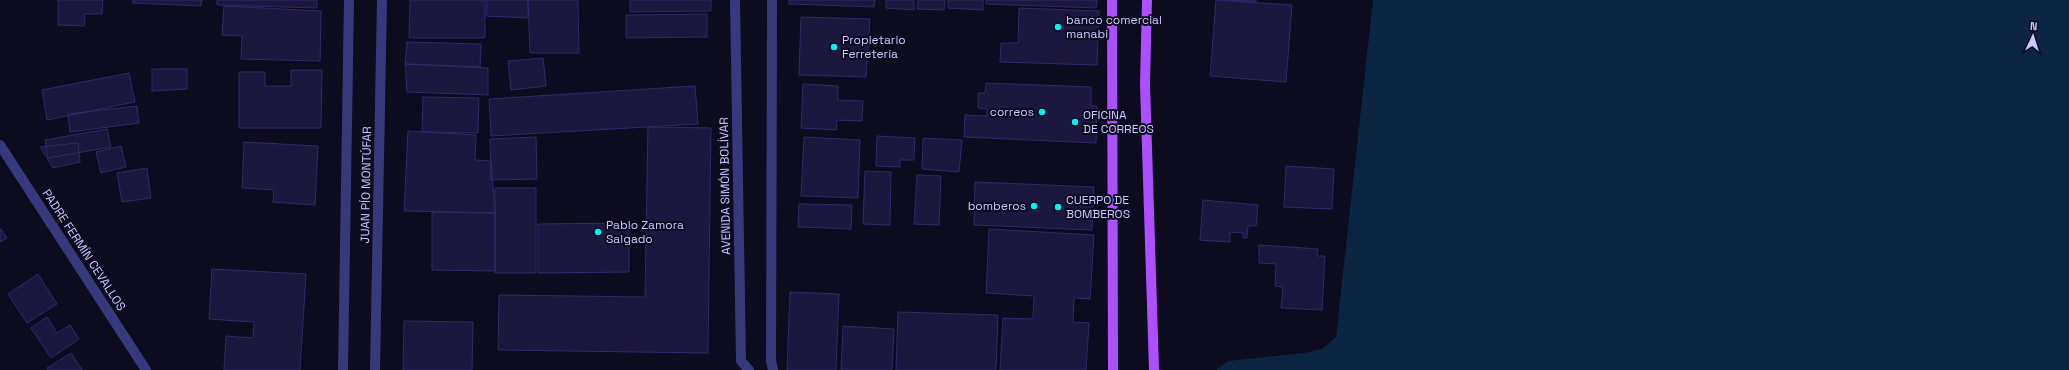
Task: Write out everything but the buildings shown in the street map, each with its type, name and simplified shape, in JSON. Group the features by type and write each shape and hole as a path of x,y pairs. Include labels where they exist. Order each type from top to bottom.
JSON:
{"main road":[{"path":"1112,0 1113,370"},
{"path":"1147,0 1145,84 1154,370"}],"street":[{"name":"JUAN PÍO MONTÚFAR","path":"343,370 349,0"},
{"name":"JUAN PÍO MONTÚFAR","path":"375,370 382,0"},
{"name":"AVENIDA SIMÓN BOLÍVAR","path":"735,0 741,361 748,370"},
{"path":"772,0 771,360 773,370"},
{"name":"PADRE FERMÍN CEVALLOS","path":"0,145 146,370"}],"water":[{"path":"1373,0 2069,0 2069,370 1216,370 1228,361 1304,353 1322,349 1336,337"}],"place":[{"name":"banco comercial manabi","path":"1058,27"},
{"name":"Propietario Ferretería","path":"834,47"},
{"name":"correos","path":"1042,112"},
{"name":"OFICINA DE CORREOS","path":"1075,122"},
{"name":"bomberos","path":"1034,206"},
{"name":"CUERPO DE BOMBEROS","path":"1058,207"},
{"name":"Pablo Zamora Salgado","path":"598,232"}]}
